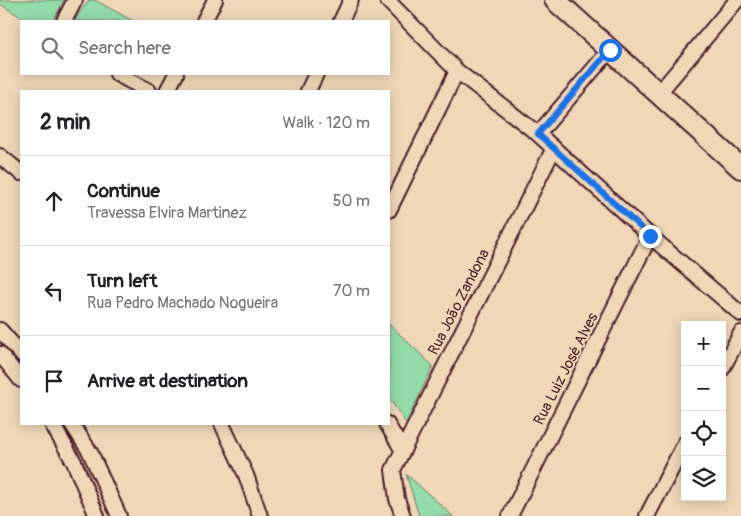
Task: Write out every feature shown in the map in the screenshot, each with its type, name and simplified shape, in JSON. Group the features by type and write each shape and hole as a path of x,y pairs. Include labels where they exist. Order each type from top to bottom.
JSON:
{"street":[{"path":"65,20 75,0"},
{"path":"205,20 215,0"},
{"path":"341,20 351,0"},
{"path":"387,0 457,71 538,134 650,236 741,314"},
{"path":"555,0 741,168"},
{"path":"659,93 737,0"},
{"path":"538,134 610,50"},
{"path":"390,208 457,71"},
{"path":"120,75 147,90"},
{"path":"168,90 175,75"},
{"path":"308,90 316,75"},
{"name":"Rua João Zandona","path":"402,516 397,499 393,470 554,148"},
{"path":"0,156 20,172"},
{"name":"Rua Luiz José Alves","path":"510,516 650,236"},
{"path":"0,330 20,353"},
{"path":"724,366 741,333"},
{"path":"0,354 20,379"},
{"path":"53,425 74,462 98,516"},
{"path":"73,425 90,452 119,516"},
{"path":"222,425 246,474 260,516"},
{"path":"388,425 403,451"},
{"path":"647,516 681,451"}],"green space":[{"path":"0,0 64,0 54,20 25,20 0,4"},
{"path":"89,0 95,0 131,20 75,20"},
{"path":"390,325 433,366 406,423 390,399"},
{"path":"406,474 453,516 419,516"}],"route":[{"path":"610,50 538,134 650,236"}]}
